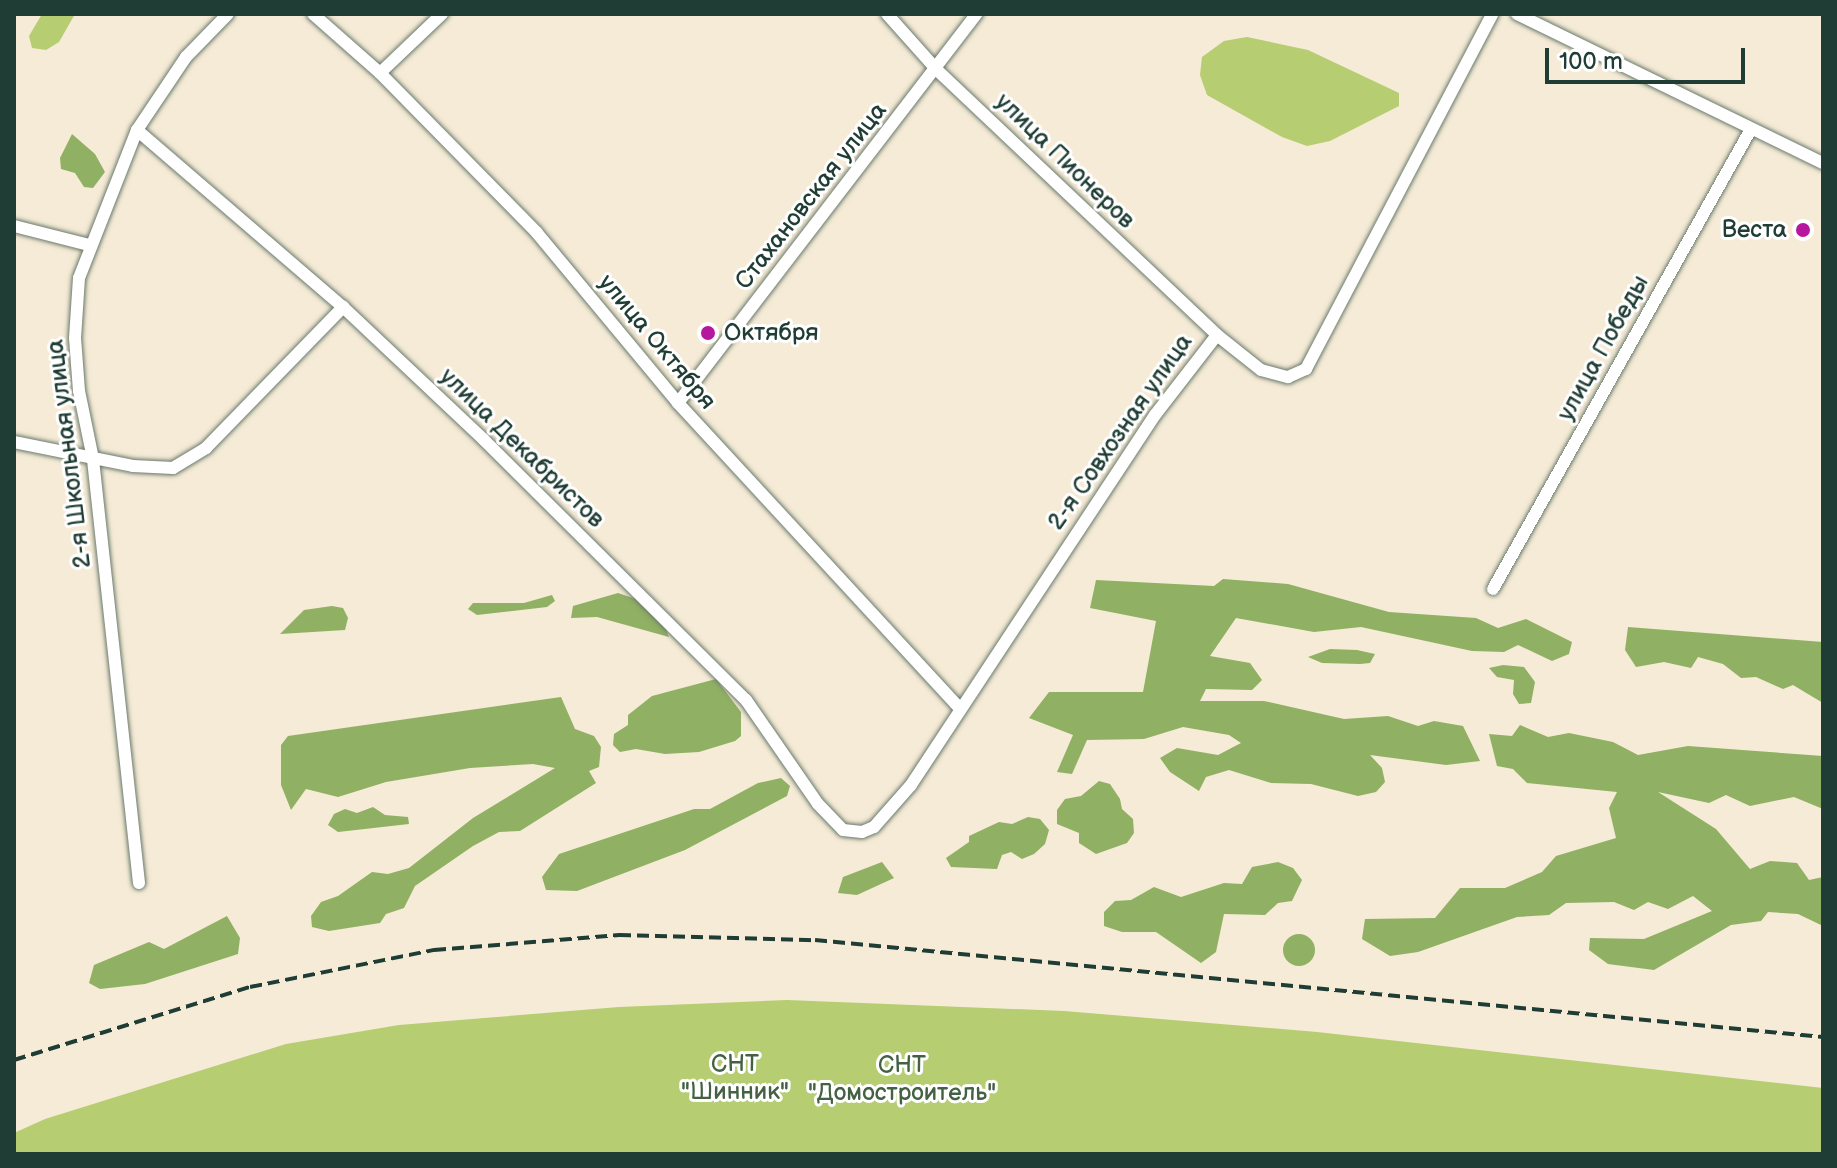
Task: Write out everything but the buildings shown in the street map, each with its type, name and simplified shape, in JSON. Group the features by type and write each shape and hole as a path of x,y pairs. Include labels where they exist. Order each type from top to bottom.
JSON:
{"street":[{"name":"2-я Школьная улица","path":"139,883 93,459 75,338 79,278 89,245 137,130 186,57 228,14"},
{"name":"улица Октября","path":"313,14 380,73 537,233 678,403 959,707"},
{"path":"380,73 442,14"},
{"name":"улица Пионеров","path":"887,14 937,70 1217,335"},
{"name":"Стахановская улица","path":"678,403 937,70 977,14"},
{"name":"2-я Совхозная улица","path":"843,830 862,832 887,814 1155,415 1217,335 1261,370 1288,377 1306,369 1492,14"},
{"path":"1517,14 1823,163"},
{"name":"улица Победы","path":"1493,589 1751,129"},
{"name":"улица Декабристов","path":"137,130 343,307 688,638 746,700 818,804 843,830"},
{"path":"14,226 89,245"},
{"path":"14,442 93,459 173,468 206,448 343,307"}],"green space":[{"path":"42,14 75,14 59,42 46,50 32,48 29,36"},
{"path":"1247,37 1308,50 1399,93 1399,106 1330,141 1307,146 1282,137 1207,95 1200,75 1202,57 1224,41"},
{"path":"72,134 95,154 105,172 93,188 84,187 75,173 61,169 60,158"},
{"path":"1223,579 1288,584 1389,612 1476,618 1498,628 1526,619 1572,642 1569,654 1552,661 1518,645 1504,652 1472,651 1361,627 1314,632 1236,618 1210,656 1250,663 1262,680 1252,690 1206,689 1200,701 1264,701 1344,719 1388,716 1418,726 1434,721 1463,726 1480,761 1446,765 1370,755 1382,768 1385,782 1376,792 1358,796 1311,784 1271,783 1229,770 1206,777 1199,791 1170,772 1160,758 1177,748 1218,755 1241,743 1229,735 1183,727 1144,739 1087,740 1072,774 1057,772 1073,735 1029,718 1049,692 1143,692 1156,621 1090,608 1096,580 1214,586"},
{"path":"618,593 639,600 664,624 669,637 597,617 571,618 573,606"},
{"path":"552,595 555,601 547,607 477,615 468,609 473,603 524,603"},
{"path":"332,606 343,608 348,618 345,630 280,634 304,610"},
{"path":"1628,627 1823,642 1823,703 1793,685 1783,689 1756,677 1741,678 1723,664 1698,657 1691,668 1664,662 1636,667 1625,650"},
{"path":"1330,649 1375,654 1370,663 1360,664 1322,663 1308,657"},
{"path":"1503,665 1524,667 1535,682 1531,703 1519,704 1513,694 1514,680 1497,677 1489,668"},
{"path":"716,679 741,712 741,736 735,741 699,752 665,754 636,749 620,752 613,745 614,734 628,725 628,715 652,696"},
{"path":"561,697 575,729 594,736 601,747 599,767 589,771 596,783 520,831 499,832 473,846 415,886 404,908 386,914 380,923 329,931 312,927 311,916 321,902 338,896 372,872 388,874 409,868 473,818 555,768 533,764 470,768 386,782 338,797 306,789 291,810 281,785 281,745 288,736"},
{"path":"1520,725 1548,737 1569,733 1613,742 1638,755 1688,746 1823,756 1823,809 1794,797 1750,806 1726,795 1709,803 1658,792 1716,829 1750,869 1770,861 1797,863 1809,880 1823,877 1823,926 1798,914 1768,912 1761,921 1731,925 1654,970 1608,964 1589,950 1590,938 1644,939 1712,911 1693,896 1668,909 1648,902 1634,910 1614,902 1566,903 1549,915 1517,917 1418,952 1390,956 1362,939 1365,919 1435,918 1460,888 1505,888 1542,872 1556,856 1616,838 1609,808 1617,792 1527,783 1513,769 1497,766 1489,734 1512,736"},
{"path":"781,778 790,786 787,796 685,850 577,891 546,890 542,877 559,854 694,809 710,809 758,783"},
{"path":"1099,781 1110,784 1120,799 1122,809 1133,819 1134,833 1127,843 1096,854 1079,843 1079,833 1057,824 1057,810 1065,799 1081,796"},
{"path":"373,807 385,815 408,817 409,824 338,832 328,825 334,814 345,809 357,813"},
{"path":"1028,817 1040,819 1049,830 1045,844 1034,854 1022,859 1011,852 1002,855 997,869 951,867 946,858 969,842 969,836 999,822 1012,824"},
{"path":"882,862 894,878 857,895 838,893 843,877"},
{"path":"1278,862 1293,868 1302,880 1292,901 1278,903 1265,915 1224,914 1216,952 1201,963 1156,932 1122,932 1104,926 1104,912 1115,901 1131,900 1154,887 1181,897 1224,883 1242,884 1252,867"},
{"path":"227,916 240,938 238,954 145,984 100,989 89,983 94,965 149,942 164,949"},
{"path":"1299,934 1310,939 1315,950 1310,961 1299,966 1288,961 1283,950 1288,939"},
{"path":"787,1000 1064,1011 1317,1032 1823,1088 1823,1154 14,1154 14,1133 45,1119 286,1044 399,1025 619,1007"}],"railway":[{"path":"14,1060 250,987 434,950 619,935 815,940 1823,1037"}],"place":[{"name":"Веста","path":"1803,230"},
{"name":"Октября","path":"708,333"}],"park label":[{"name":"СНТ \"Шинник\"","path":"735,1078"},
{"name":"СНТ \"Домостроитель\"","path":"902,1079"}]}
